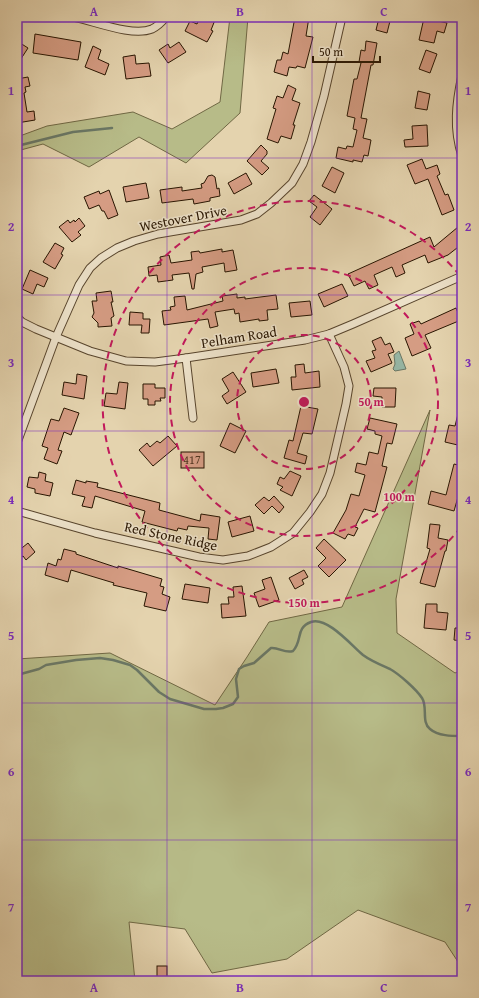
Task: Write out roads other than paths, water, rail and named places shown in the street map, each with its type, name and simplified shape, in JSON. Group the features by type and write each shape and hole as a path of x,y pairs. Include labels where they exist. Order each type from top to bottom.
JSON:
{"street":[{"path":"73,17 116,28 136,31 151,29 158,25 166,17"},
{"name":"Westover Drive","path":"17,443 56,337 78,285 90,268 101,258 117,248 134,241 158,234 241,220 257,214 292,183 303,164 311,142 324,96 342,17"},
{"path":"462,75 456,116 457,134 462,156"},
{"name":"Pelham Road","path":"17,317 22,322 36,330 90,351 126,361 155,362 305,340 329,334 462,276"},
{"name":"Red Stone Ridge","path":"17,511 95,533 199,557 223,560 248,556 271,547 293,533 310,512 322,494 330,473 349,386 344,367 329,334"},
{"path":"186,358 193,418"}],"waterway":[{"path":"17,146 73,132 112,128"},
{"path":"17,675 39,669 46,665 76,660 100,658 113,660 130,665 159,692 170,699 204,709 223,708 233,704 238,697 236,679 239,669 254,663 271,648 277,648 287,652 293,651 298,643 303,628 311,622 317,621 332,627 363,655 394,671 412,686 424,702 425,718 427,726 430,729 450,736 462,736"}]}
